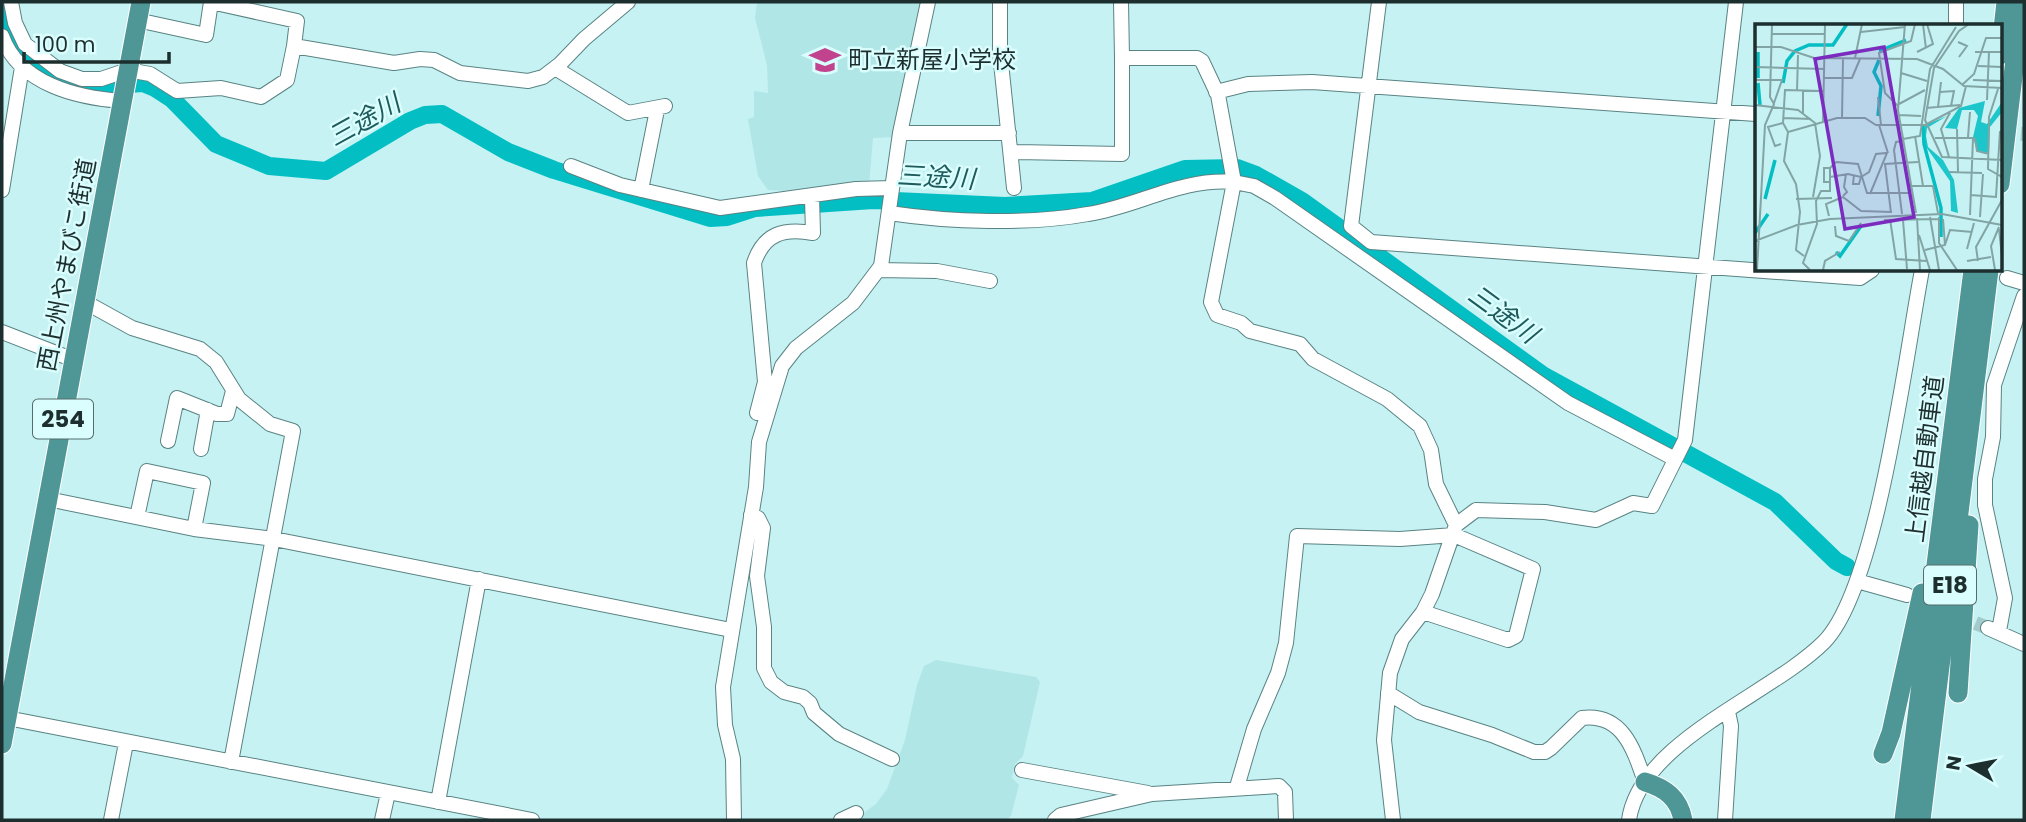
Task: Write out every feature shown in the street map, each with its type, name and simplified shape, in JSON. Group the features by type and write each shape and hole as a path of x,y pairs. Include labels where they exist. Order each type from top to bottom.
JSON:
{"highway":[{"path":"2002,37 2006,2"},
{"path":"2002,167 2022,2"},
{"name":"西上州やまびこ街道","path":"2,744 4,718 48,499 139,11"},
{"name":"上信越自動車道","path":"1904,820 1973,271"},
{"name":"上信越自動車道","path":"1920,820 1979,350 1998,274"},
{"path":"1958,693 1979,350"},
{"path":"1883,754 1891,733 1925,580 1961,368"},
{"path":"1645,782 1674,811 1676,820"},
{"path":"1645,782 1668,792 1682,811 1683,820"}],"street":[{"path":"10,2 15,23 25,44 60,71 82,79 101,79 126,85"},
{"path":"2,36 8,52 22,68 69,93 126,85 150,74 177,91 206,87 261,97 287,80 298,20 211,2 206,34 139,11"},
{"path":"294,46 394,63 434,60 460,73 510,81 543,77 628,2"},
{"path":"734,820 733,759 725,725 723,687 751,515 759,442 782,366 796,348 853,303 878,270 884,256 900,133 928,2"},
{"path":"1000,2 1000,53 1014,188"},
{"path":"1011,152 1122,154 1121,2"},
{"path":"1379,2 1351,226 1371,242 1755,271"},
{"path":"1392,820 1384,740 1390,673 1402,639 1423,612 1455,530 1476,510 1545,512 1596,520 1633,503 1652,506 1685,440 1736,2"},
{"path":"1956,2 1956,24"},
{"path":"1122,58 1197,58 1202,61 1216,92 1234,182 1211,302 1217,315 1241,323 1250,331 1300,344 1312,359 1387,399 1420,426 1431,450 1436,484 1455,530"},
{"path":"2,190 22,68"},
{"path":"555,68 628,113 661,108 641,190"},
{"path":"1216,92 1248,85 1312,82 1755,114"},
{"path":"900,133 1009,132"},
{"path":"571,166 641,190 720,208 856,190 892,189"},
{"path":"889,213 1002,219 1057,218 1108,210 1170,188 1218,181 1254,186 1568,403 1675,458"},
{"path":"749,487 758,407 765,382 754,263 759,248 778,233 813,233 812,197"},
{"path":"878,270 937,271 990,281"},
{"path":"1761,271 1860,278 1870,271"},
{"path":"1629,820 1632,805 1666,754 1809,655 1838,625 1857,581 1882,485 1922,271"},
{"path":"1998,274 2024,283"},
{"path":"2024,296 1994,385 1993,438 1985,479 1985,505 2005,598 1993,630 2024,645"},
{"path":"85,302 132,328 200,349 216,362 233,391 270,424 293,431 231,762"},
{"path":"2,332 74,360"},
{"path":"169,442 177,398 227,414 233,391"},
{"path":"201,449 208,410"},
{"path":"137,517 147,471 203,483 194,529"},
{"path":"48,499 194,529 274,539 731,630"},
{"path":"751,515 758,518 763,527 757,576 764,627 764,668 771,682 784,692 803,697 810,703 814,713 839,734 892,759"},
{"path":"1237,787 1254,729 1278,673 1286,643 1297,536 1400,539 1455,530 1533,569 1516,636 1508,640 1423,612"},
{"path":"438,802 479,579"},
{"path":"1857,581 1906,595"},
{"path":"1388,693 1419,712 1492,735 1534,752 1551,748 1582,719 1607,719 1618,727 1632,744 1645,782"},
{"path":"1725,820 1731,726 1728,712"},
{"path":"4,718 438,802 475,815 532,820"},
{"path":"111,820 126,743"},
{"path":"1022,771 1152,794"},
{"path":"1055,820 1061,815 1152,794 1279,786 1284,792 1286,820"},
{"path":"382,820 388,793"},
{"path":"841,820 856,813"}],"shaded area":[{"path":"757,2 922,2 895,137 873,138 869,186 807,192 768,190 758,176 748,119 754,117 754,91 768,93 767,65 755,18"},
{"path":"936,660 1036,677 1040,682 1023,756 1015,764 1012,778 1019,785 1011,816 1006,820 854,820 876,804 887,789 905,740 924,666"}],"waterway":[{"name":"三途川","path":"2,8 12,43 28,62 45,74 83,87 143,83 172,99 216,144 269,166 326,171 410,121 425,115 442,114 508,152 554,170 710,218 727,217 755,208 873,200 1005,206 1092,201 1185,169 1237,168 1256,175 1302,201 1544,376 1775,502 1836,561 1847,567"}],"tunnel":[{"path":"2002,132 2024,134"},
{"path":"1956,615 1988,628"}],"place":[{"name":"町立新屋小学校","path":"825,60"}]}
